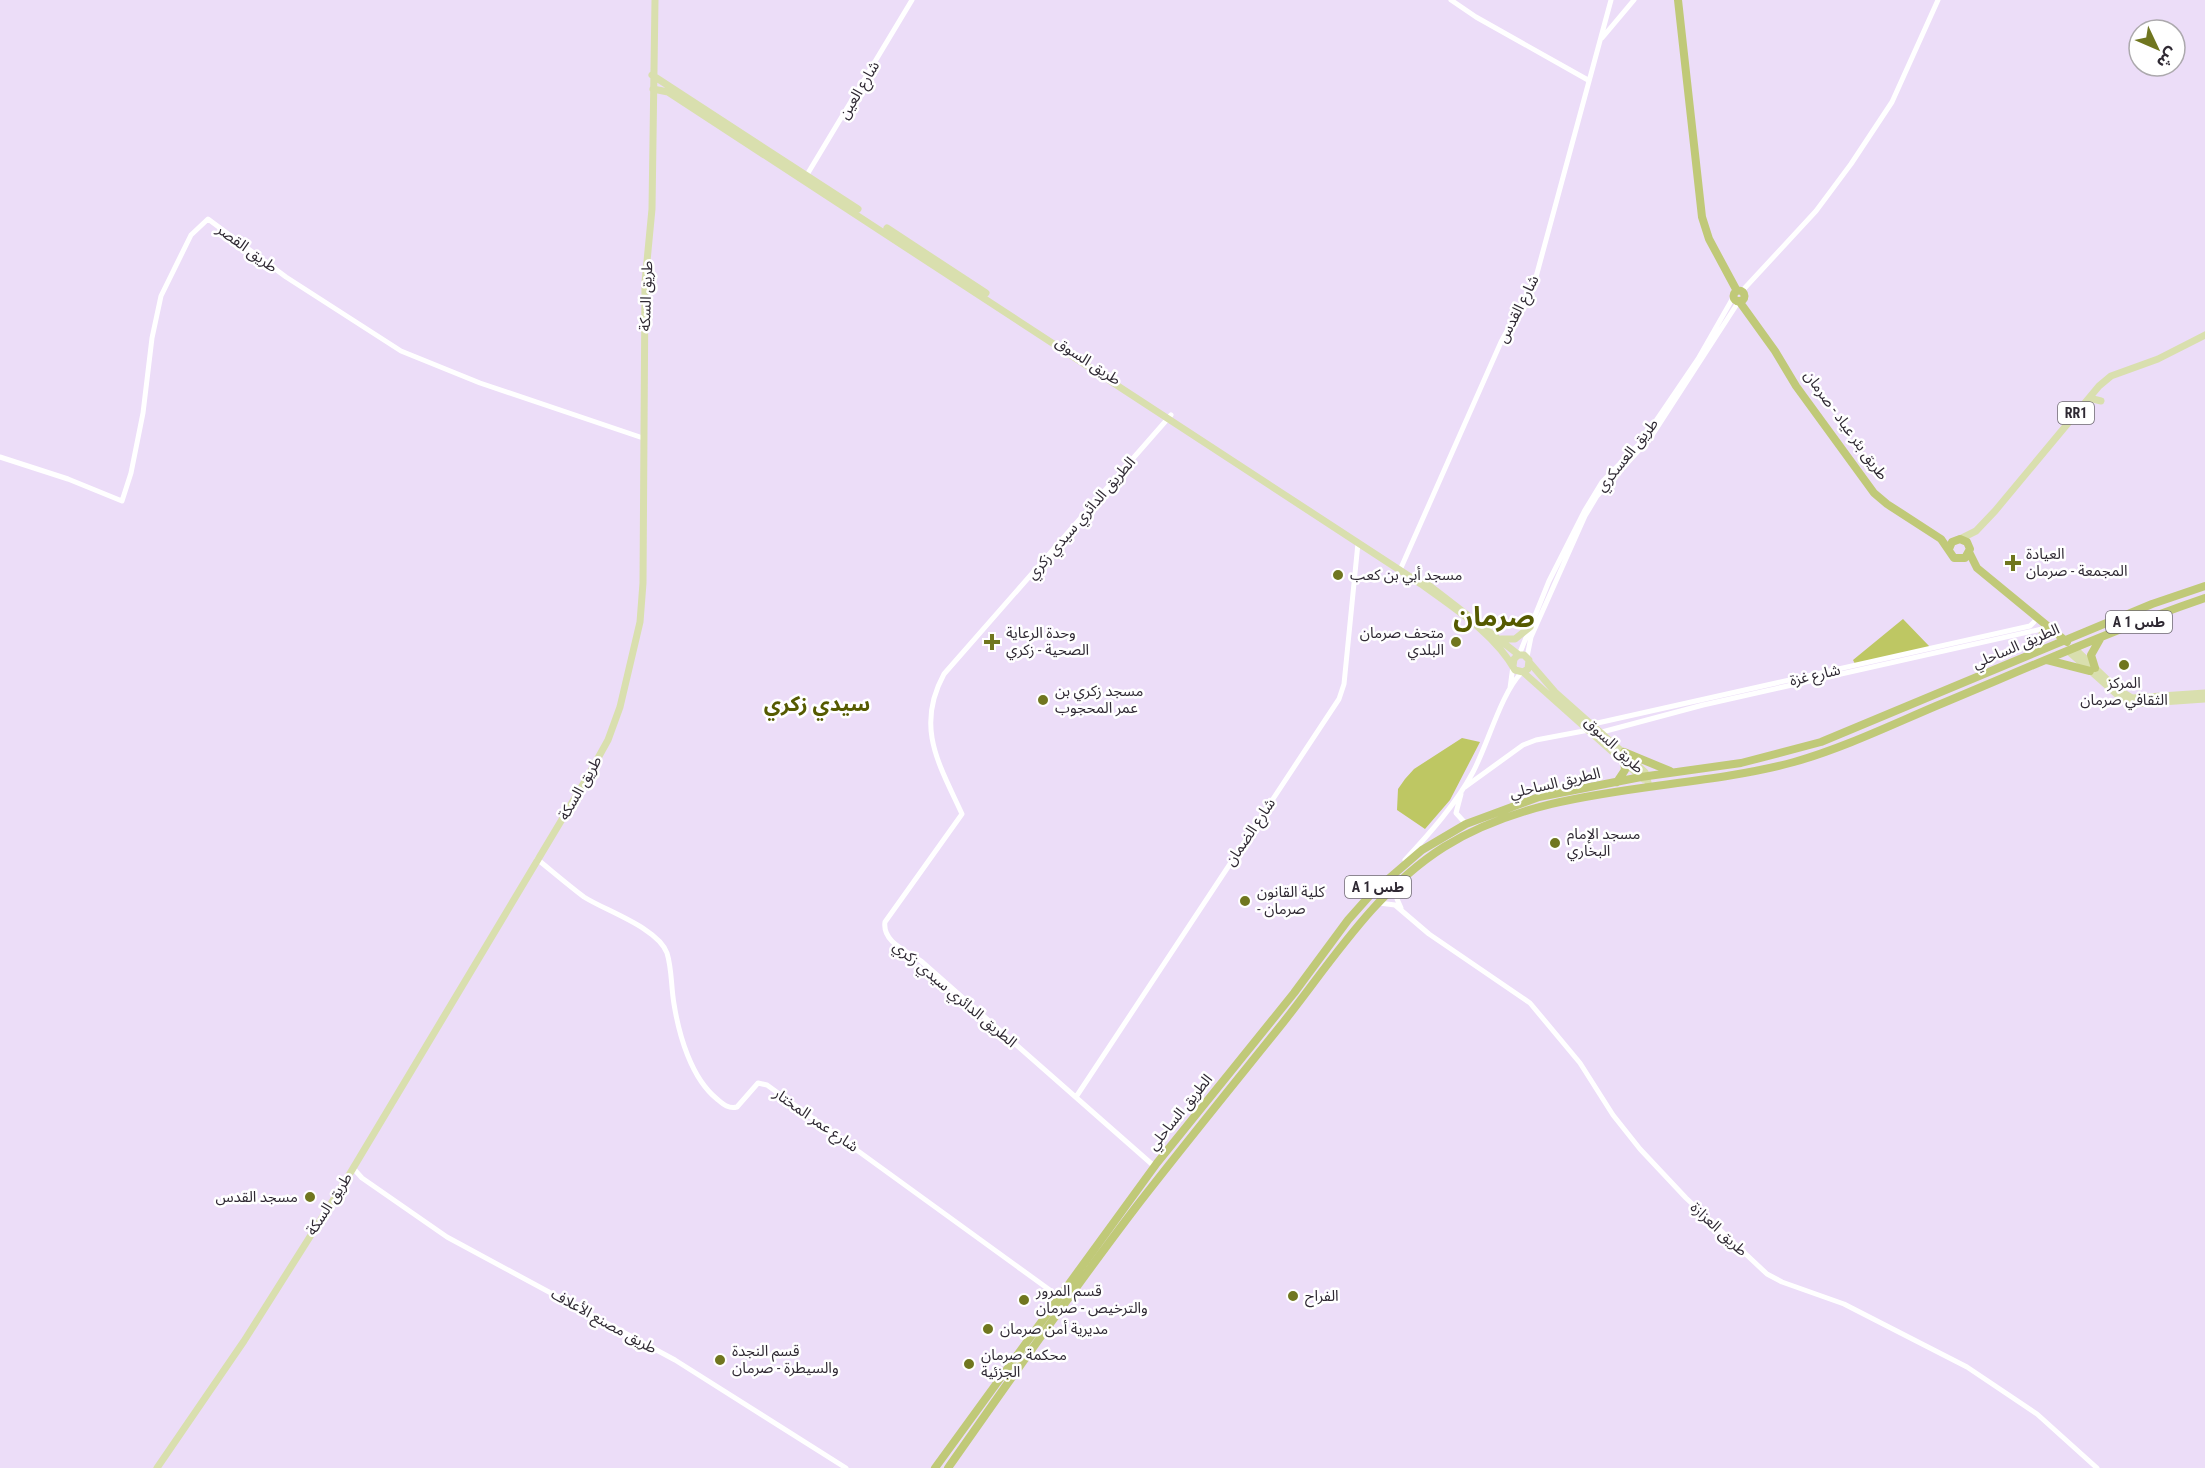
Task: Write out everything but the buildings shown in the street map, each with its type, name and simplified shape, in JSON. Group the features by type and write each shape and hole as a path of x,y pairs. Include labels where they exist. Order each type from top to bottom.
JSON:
{"highway":[{"name":"طريق بئر عياد - صرمان","path":"1680,2 1702,217 1709,239 1739,295 1776,351 1793,382 1874,493 1941,539 1949,549"},
{"name":"طريق بئر عياد - صرمان","path":"1739,295 1795,379 1878,492 1943,536 1957,539"},
{"path":"2071,650 2044,628 1977,568 1967,542 1957,539 1949,549 1952,557 1960,560 2034,622 2044,628 2066,632 2085,631"},
{"path":"1960,560 1970,550"},
{"name":"الطريق الساحلي","path":"948,1468 1134,1209 1235,1081 1378,902 1443,848 1495,822 1548,805 1674,772 1742,763 1803,748 1847,733 2085,631 2205,586"},
{"name":"الطريق الساحلي","path":"934,1468 1154,1166 1294,993 1348,920 1372,893 1422,850 1466,824 1539,797 1617,783 1743,772 1792,762 1850,742 2046,660 2205,598"},
{"path":"2036,652 2044,628"},
{"path":"2046,660 2092,670 2091,655 2101,638"},
{"path":"1617,783 1623,775 1624,756 1674,772"},
{"path":"1742,763 1743,772"},
{"path":"1227,1075 1235,1081"}],"main road":[{"name":"طريق السكة","path":"157,1468 244,1341 349,1175 608,740 620,707 635,651 644,583 645,282 652,209 652,75 655,0"},
{"name":"طريق السوق","path":"652,75 1370,551 1401,569 1466,617 1505,653 1513,666 1591,727 1624,756 1646,780"},
{"name":"طريق السوق","path":"652,89 668,92 806,177"},
{"name":"RR1","path":"1976,531 2089,398 2107,380 2158,359 2205,335"},
{"path":"2089,398 2102,397 2107,380"},
{"name":"طريق السوق","path":"1169,417 1457,604 1525,658 1555,692 1591,727"},
{"path":"1957,539 1976,531"},
{"path":"1970,550 1976,531"},
{"path":"1497,638 1510,640 1520,636 1530,627"},
{"path":"2071,650 2122,699 2133,704 2205,699"},
{"path":"1513,666 1514,659 1525,658 1523,672"},
{"path":"2092,670 2132,698 2205,693"}],"street":[{"name":"شارع العين","path":"806,177 912,0"},
{"path":"1451,0 1476,17 1588,80"},
{"name":"شارع القدس","path":"1401,569 1501,342 1536,277 1611,0"},
{"path":"1600,39 1634,0"},
{"path":"1739,295 1816,211 1847,170 1892,102 1938,0"},
{"name":"طريق القصر","path":"0,457 68,479 122,501 131,473 143,413 152,338 161,296 191,236 207,219 295,283 401,351 480,382 643,438"},
{"name":"طريق العسكري","path":"1525,658 1530,627 1584,510 1602,482 1643,440 1739,295"},
{"name":"طريق العسكري","path":"1525,658 1531,637 1591,506 1612,477 1651,437 1739,295"},
{"name":"الطريق الدائري سيدي زكري","path":"1154,1166 921,961 890,940 884,932 885,922 962,813 940,765 930,732 933,698 944,674 1169,417"},
{"name":"شارع الضمان","path":"1076,1097 1339,699 1344,684 1358,543"},
{"path":"1357,556 1370,551"},
{"name":"شارع غزة","path":"1463,789 1523,745 1536,740 2030,626 2034,622"},
{"name":"شارع غزة","path":"1599,734 1703,705 2044,628"},
{"path":"1510,690 1513,666"},
{"path":"1466,824 1456,809 1463,789 1482,754 1510,690 1523,672"},
{"path":"1397,870 1463,789"},
{"name":"شارع عمر المختار","path":"537,859 587,899 632,923 663,947 669,962 676,1013 688,1051 699,1078 720,1102 732,1108 737,1107 758,1083 767,1085 1058,1296"},
{"path":"1402,880 1397,899 1404,912"},
{"name":"طريق العزازة","path":"1378,902 1392,904 1429,934 1530,1003 1580,1063 1633,1141 1686,1198 1767,1274 1782,1282 1844,1304 1967,1367 2037,1414 2097,1468"},
{"name":"طريق مصنع الأعلاف","path":"353,1168 362,1178 447,1237 675,1360 846,1468"},
{"name":"طريق مصنع الأعلاف","path":"349,1175 362,1178"}],"green space":[{"path":"1903,619 1930,647 1855,664 1853,660"},
{"path":"1462,738 1480,742 1450,800 1425,829 1397,810 1398,789 1414,769"}],"place":[{"name":"العيادة المجمعة - صرمان","path":"2013,563"},
{"name":"مسجد أبي بن كعب","path":"1338,575"},
{"name":"وحدة الرعاية الصحية - زكري","path":"992,642"},
{"name":"متحف صرمان البلدي","path":"1456,642"},
{"name":"المركز الثقافي صرمان","path":"2124,665"},
{"name":"مسجد زكري بن عمر المحجوب","path":"1043,700"},
{"name":"مسجد الإمام البخاري","path":"1555,843"},
{"name":"كلية القانون - صرمان","path":"1245,901"},
{"name":"مسجد القدس","path":"310,1197"},
{"name":"الفراح","path":"1293,1296"},
{"name":"قسم المرور والترخيص - صرمان","path":"1024,1300"},
{"name":"مديرية أمن صرمان","path":"988,1329"},
{"name":"قسم النجدة والسيطرة - صرمان","path":"720,1360"},
{"name":"محكمة صرمان الجزئية","path":"969,1364"}],"district":[{"name":"صرمان","path":"1494,617"},
{"name":"سيدي زكري","path":"817,704"}]}
